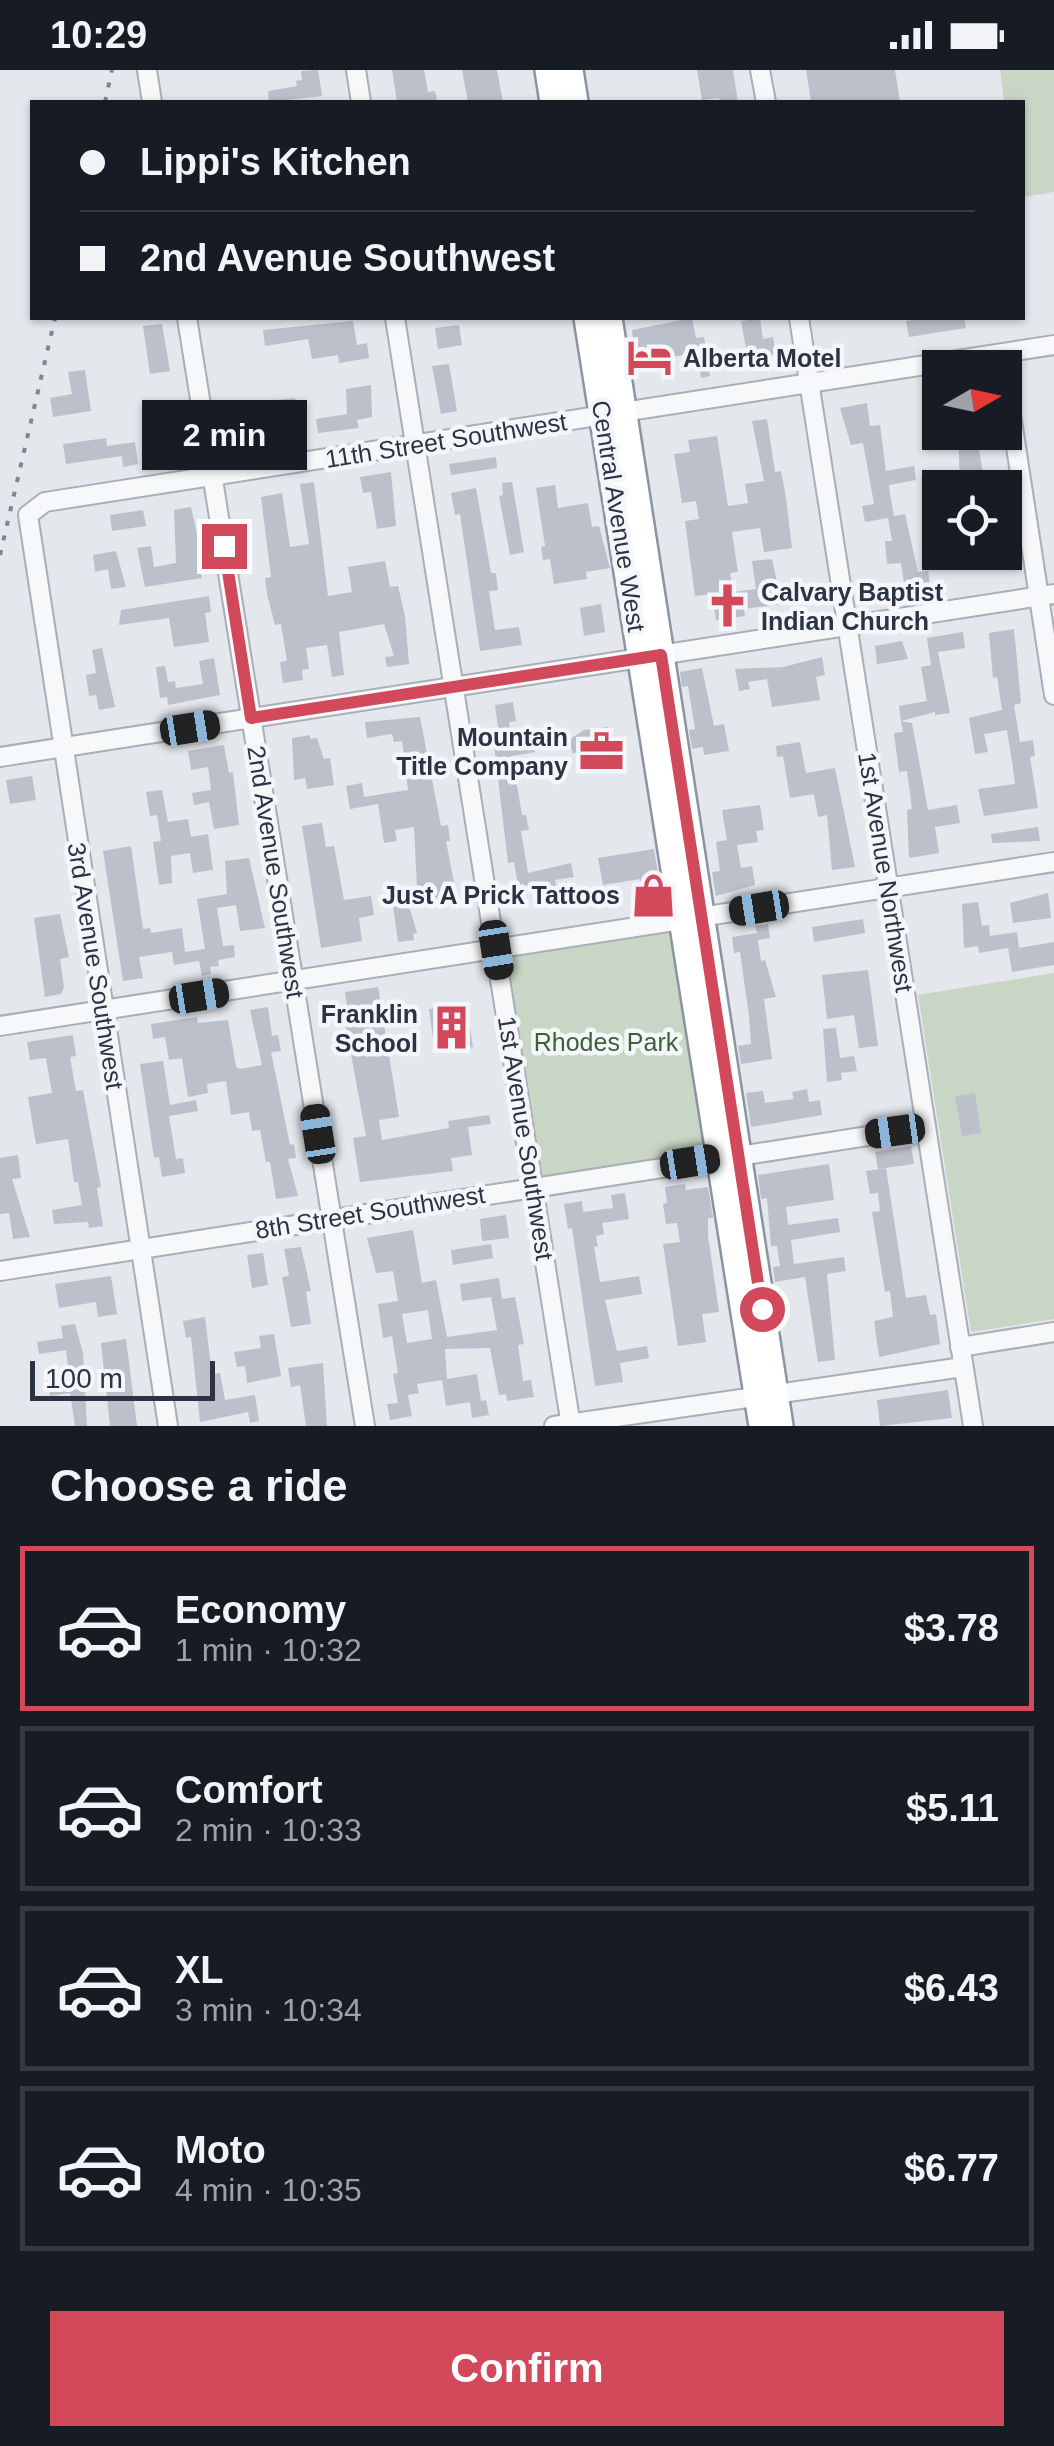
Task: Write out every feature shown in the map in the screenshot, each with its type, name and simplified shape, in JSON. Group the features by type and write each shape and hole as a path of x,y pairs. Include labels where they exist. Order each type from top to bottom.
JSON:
{"highway":[{"path":"548,70 553,100"},
{"path":"570,70 575,100"},
{"name":"Central Avenue West","path":"588,320 614,415"},
{"name":"Central Avenue West","path":"609,320 614,415 651,656 766,1393 780,1426"},
{"name":"Central Avenue West","path":"762,1426 766,1393"}],"street":[{"path":"147,70 152,100"},
{"path":"356,70 361,100"},
{"path":"760,70 766,100"},
{"name":"2nd Avenue Southwest","path":"187,320 365,1426"},
{"name":"1st Avenue Southwest","path":"395,320 533,1186 565,1425"},
{"name":"1st Avenue Northwest","path":"799,320 972,1426"},
{"name":"11th Street Southwest","path":"1022,358 1054,345"},
{"name":"11th Street Southwest","path":"33,509 45,502 212,476 810,386 922,374"},
{"path":"1020,450 1046,595 1054,695"},
{"name":"3rd Avenue Southwest","path":"33,509 26,522 168,1426"},
{"path":"0,757 1046,595"},
{"path":"0,1026 1054,862"},
{"name":"8th Street Southwest","path":"0,1271 926,1127"},
{"path":"960,1347 1054,1332"},
{"path":"565,1425 963,1367"}],"green space":[{"path":"1000,70 1054,70 1054,192 1025,197 1025,100 1004,100"},
{"name":"Rhodes Park","path":"683,919 721,1157 533,1186 496,950"},
{"path":"1054,973 1054,1319 971,1332 918,995"}],"building":[{"path":"318,70 322,96 269,100 268,91 297,86 296,81 302,80 301,71"},
{"path":"392,70 424,70 428,92 435,91 437,100 397,100"},
{"path":"462,70 497,70 503,100 468,100"},
{"path":"697,70 733,70 738,100 702,100"},
{"path":"806,70 895,70 900,100 811,100"},
{"path":"692,320 696,338 704,337 707,357 728,353 730,364 709,368 710,376 701,378 697,353 635,363 632,330"},
{"path":"760,320 763,339 773,337 776,355 748,359 741,321"},
{"path":"964,320 966,328 909,337 906,321"},
{"path":"353,321 357,345 367,343 369,358 339,363 338,355 312,359 308,339 265,346 263,330"},
{"path":"162,324 170,371 150,374 143,326"},
{"path":"459,325 462,345 438,349 435,328"},
{"path":"449,364 457,411 441,414 432,366"},
{"path":"85,370 91,411 53,417 50,398 72,394 68,372"},
{"path":"371,385 372,417 357,420 359,428 318,433 316,419 347,414 346,389"},
{"path":"295,398 304,429 252,441 249,421 279,417 276,400"},
{"path":"867,403 870,426 880,425 886,471 914,466 916,480 889,485 890,494 894,516 905,514 918,572 928,571 930,585 905,589 901,563 887,564 885,541 892,541 888,518 865,522 862,506 874,504 863,443 851,445 840,408"},
{"path":"767,419 775,472 781,471 792,548 764,552 760,528 732,532 738,572 730,573 733,592 756,589 752,561 772,559 782,604 744,609 745,616 716,620 712,594 695,596 685,521 699,519 696,501 682,503 674,454 690,452 688,440 717,436 728,506 748,503 745,484 764,481 752,421"},
{"path":"106,438 107,446 135,442 138,464 123,467 122,456 66,464 63,444"},
{"path":"959,450 979,450 983,470 959,470"},
{"path":"496,457 497,468 451,475 449,464"},
{"path":"391,472 396,526 377,529 371,492 363,493 360,477"},
{"path":"314,482 328,596 352,592 348,567 385,561 390,587 398,586 405,616 409,664 387,667 385,657 394,656 384,624 339,632 344,675 332,677 327,645 306,648 309,669 302,670 303,680 283,683 280,662 287,661 281,624 275,625 267,594 265,578 271,577 261,497 282,493 290,547 309,544 300,484"},
{"path":"512,482 524,552 510,555 499,496 503,495 502,483"},
{"path":"555,485 558,508 588,503 592,527 599,526 610,568 586,572 587,579 554,584 550,559 543,560 541,547 545,546 536,488"},
{"path":"476,488 491,573 496,573 498,590 489,591 495,630 519,627 522,645 480,651 460,514 455,515 451,493"},
{"path":"191,507 202,578 145,587 137,548 151,546 154,567 176,563 174,510"},
{"path":"143,510 146,526 112,531 110,515"},
{"path":"116,551 126,587 111,589 108,569 95,572 93,555"},
{"path":"209,596 211,612 205,613 209,642 174,647 169,618 119,625 121,610"},
{"path":"601,604 605,632 584,636 580,608"},
{"path":"1014,629 1021,703 1014,705 1020,742 1033,740 1035,756 1030,757 1038,808 984,816 978,789 1015,784 1013,768 1007,730 984,734 988,752 975,754 969,718 1002,710 997,677 993,678 989,633"},
{"path":"963,632 965,648 938,652 950,713 935,712 901,721 899,706 927,701 921,667 931,665 927,638"},
{"path":"902,641 908,659 877,664 875,646"},
{"path":"102,648 115,707 99,710 96,695 89,696 86,675 96,673 92,650"},
{"path":"822,657 825,675 816,677 820,700 772,707 767,679 748,682 750,689 739,691 735,669 783,667"},
{"path":"214,658 220,695 168,705 167,697 160,698 156,667 165,666 168,682 175,681 176,688 203,684 199,661"},
{"path":"702,668 714,726 724,724 729,751 704,755 703,747 692,749 689,730 695,729 688,686 682,687 680,672"},
{"path":"513,702 516,721 509,722 512,741 532,738 535,752 512,756 522,815 526,815 529,830 521,831 528,873 571,863 574,877 555,880 559,902 544,904 541,887 525,890 524,884 518,885 514,862 508,863 493,736 499,735 495,705"},
{"path":"420,717 441,826 448,825 450,841 446,841 457,898 428,902 427,896 407,899 417,933 413,934 414,940 398,942 391,891 417,887 414,827 395,830 397,841 384,843 378,804 350,809 346,786 362,783 364,797 408,790 402,741 394,742 392,734 367,738 365,722"},
{"path":"901,721 912,723 928,810 957,805 960,823 935,827 939,853 909,858 907,810 912,809 907,771 899,772 894,733 903,732"},
{"path":"608,727 615,769 591,772 587,745 573,754 569,740 584,730"},
{"path":"310,735 310,739 317,738 324,759 330,758 334,785 307,789 305,778 294,780 292,738"},
{"path":"800,742 806,773 835,768 855,867 832,870 827,815 818,817 814,794 790,798 783,756 777,757 776,746"},
{"path":"224,745 229,773 233,772 239,825 214,829 209,802 194,805 192,793 211,790 208,767 191,770 188,751"},
{"path":"32,776 36,800 10,804 6,780"},
{"path":"162,790 168,822 188,819 191,837 208,834 213,870 193,873 190,853 171,856 172,883 159,885 153,842 161,841 157,815 150,816 146,792"},
{"path":"760,805 764,830 756,831 758,842 737,845 741,868 752,866 755,885 716,896 712,872 720,871 716,842 727,840 722,810"},
{"path":"322,823 326,847 334,846 344,900 371,896 374,915 359,918 362,941 321,948 302,826"},
{"path":"1038,827 1040,841 992,843 991,834"},
{"path":"131,846 143,929 150,928 151,933 182,928 185,952 205,949 197,899 227,894 225,861 249,858 265,928 240,931 236,905 217,908 223,946 234,945 235,957 218,960 219,966 210,967 211,974 202,976 199,961 174,965 172,952 139,957 143,978 123,981 103,851"},
{"path":"654,849 663,904 644,907 640,879 603,885 598,858"},
{"path":"1048,893 1051,918 1013,923 1010,903"},
{"path":"978,902 982,926 989,925 990,936 1017,932 1019,948 1054,942 1054,965 1012,972 1008,948 979,953 978,946 964,948 962,904"},
{"path":"60,914 69,957 60,959 64,987 61,994 45,997 34,918"},
{"path":"863,919 865,933 814,942 812,927"},
{"path":"768,924 770,938 758,940 761,961 765,960 776,997 764,999 772,1059 741,1064 738,1046 751,1044 740,952 734,953 732,937 757,933 755,926"},
{"path":"868,970 878,1046 859,1048 854,1015 827,1019 822,975"},
{"path":"378,987 399,1117 379,1120 382,1140 449,1128 448,1121 489,1115 491,1124 468,1127 472,1155 451,1158 453,1171 360,1182 353,1138 366,1136 345,1021 349,1020 345,992"},
{"name":"Franklin School","path":"466,1004 473,1047 435,1053 429,1009"},
{"path":"268,1007 272,1036 278,1035 281,1051 271,1052 290,1145 294,1144 296,1158 288,1159 298,1196 276,1199 270,1162 266,1162 260,1130 252,1131 249,1112 231,1115 226,1081 207,1084 208,1093 188,1097 182,1058 169,1060 165,1037 153,1039 151,1024 197,1017 198,1023 228,1020 236,1067 240,1069 262,1065 250,1010"},
{"path":"836,1028 840,1058 854,1056 857,1071 841,1073 842,1080 827,1082 823,1029"},
{"path":"73,1035 76,1056 70,1057 76,1091 83,1090 101,1187 97,1188 103,1226 89,1228 88,1222 54,1224 52,1210 82,1205 78,1182 74,1182 68,1139 36,1144 28,1097 52,1093 46,1058 30,1060 27,1042"},
{"path":"163,1061 170,1105 196,1100 198,1111 169,1116 176,1159 183,1158 185,1173 162,1177 159,1157 154,1158 140,1064"},
{"path":"807,1089 809,1102 820,1100 822,1115 751,1127 746,1093 763,1091 765,1103 794,1099 792,1092"},
{"path":"975,1093 981,1133 962,1136 955,1096"},
{"path":"911,1146 914,1164 878,1169 875,1152"},
{"path":"18,1155 21,1178 12,1179 30,1237 13,1239 9,1213 0,1214 0,1158"},
{"path":"829,1164 834,1200 786,1207 788,1225 838,1218 840,1232 791,1240 794,1264 844,1257 846,1271 827,1274 835,1360 818,1362 805,1277 775,1282 773,1267 780,1266 777,1246 771,1246 767,1198 761,1199 758,1175"},
{"path":"886,1168 906,1298 926,1295 930,1315 936,1314 940,1344 879,1357 874,1321 893,1317 872,1212 880,1211 878,1193 870,1194 866,1171"},
{"path":"685,1184 686,1190 708,1187 713,1218 708,1218 708,1236 719,1312 702,1314 706,1342 678,1346 663,1244 680,1242 677,1223 666,1224 663,1204 667,1203 665,1187"},
{"path":"625,1193 629,1219 602,1223 604,1234 596,1236 598,1246 594,1247 600,1282 639,1276 642,1294 605,1300 617,1351 647,1346 649,1358 620,1363 623,1382 595,1386 572,1228 568,1229 564,1204 582,1201 583,1212 613,1208 611,1195"},
{"path":"506,1215 509,1238 482,1241 480,1219"},
{"path":"413,1230 422,1283 436,1280 447,1337 497,1330 491,1297 462,1301 460,1284 499,1278 502,1299 515,1297 524,1344 518,1345 523,1381 531,1380 534,1397 507,1401 506,1394 499,1395 490,1348 445,1349 447,1379 477,1374 481,1401 486,1400 489,1415 472,1418 470,1402 446,1406 442,1380 417,1384 419,1393 408,1395 412,1416 390,1420 387,1404 398,1403 393,1374 398,1373 392,1336 383,1338 378,1304 398,1301 393,1271 376,1273 367,1238","holes":["428,1310 432,1339 407,1343 402,1314"]},
{"path":"491,1244 493,1258 453,1265 451,1250"},
{"path":"301,1247 311,1291 306,1292 311,1324 291,1327 282,1277 289,1276 284,1249"},
{"path":"263,1253 268,1285 252,1288 247,1255"},
{"path":"111,1276 117,1314 98,1317 96,1302 59,1308 55,1284"},
{"path":"205,1317 212,1374 220,1373 225,1400 255,1395 259,1421 250,1423 248,1412 200,1422 191,1337 186,1338 183,1321"},
{"path":"75,1324 83,1353 87,1426 75,1426 70,1393 50,1396 49,1386 70,1384 66,1350 39,1354 37,1342 63,1338 61,1326"},
{"path":"274,1334 281,1376 247,1383 245,1366 237,1367 234,1352 261,1348 259,1336"},
{"path":"126,1339 137,1426 110,1426 101,1343"},
{"path":"323,1363 327,1426 306,1426 300,1385 291,1387 288,1368"},
{"path":"948,1390 952,1418 880,1426 877,1400"}],"railway":[{"path":"105,100 112,70"},
{"path":"0,555 55,320"}],"place":[{"name":"Alberta Motel","path":"650,358"},
{"name":"Calvary Baptist Indian Church","path":"728,606"},
{"name":"Mountain Title Company","path":"601,751"},
{"name":"Just A Prick Tattoos","path":"653,895"},
{"name":"Franklin School","path":"451,1028"}],"route":[{"path":"224,546 251,718 661,655 762,1309"}]}
